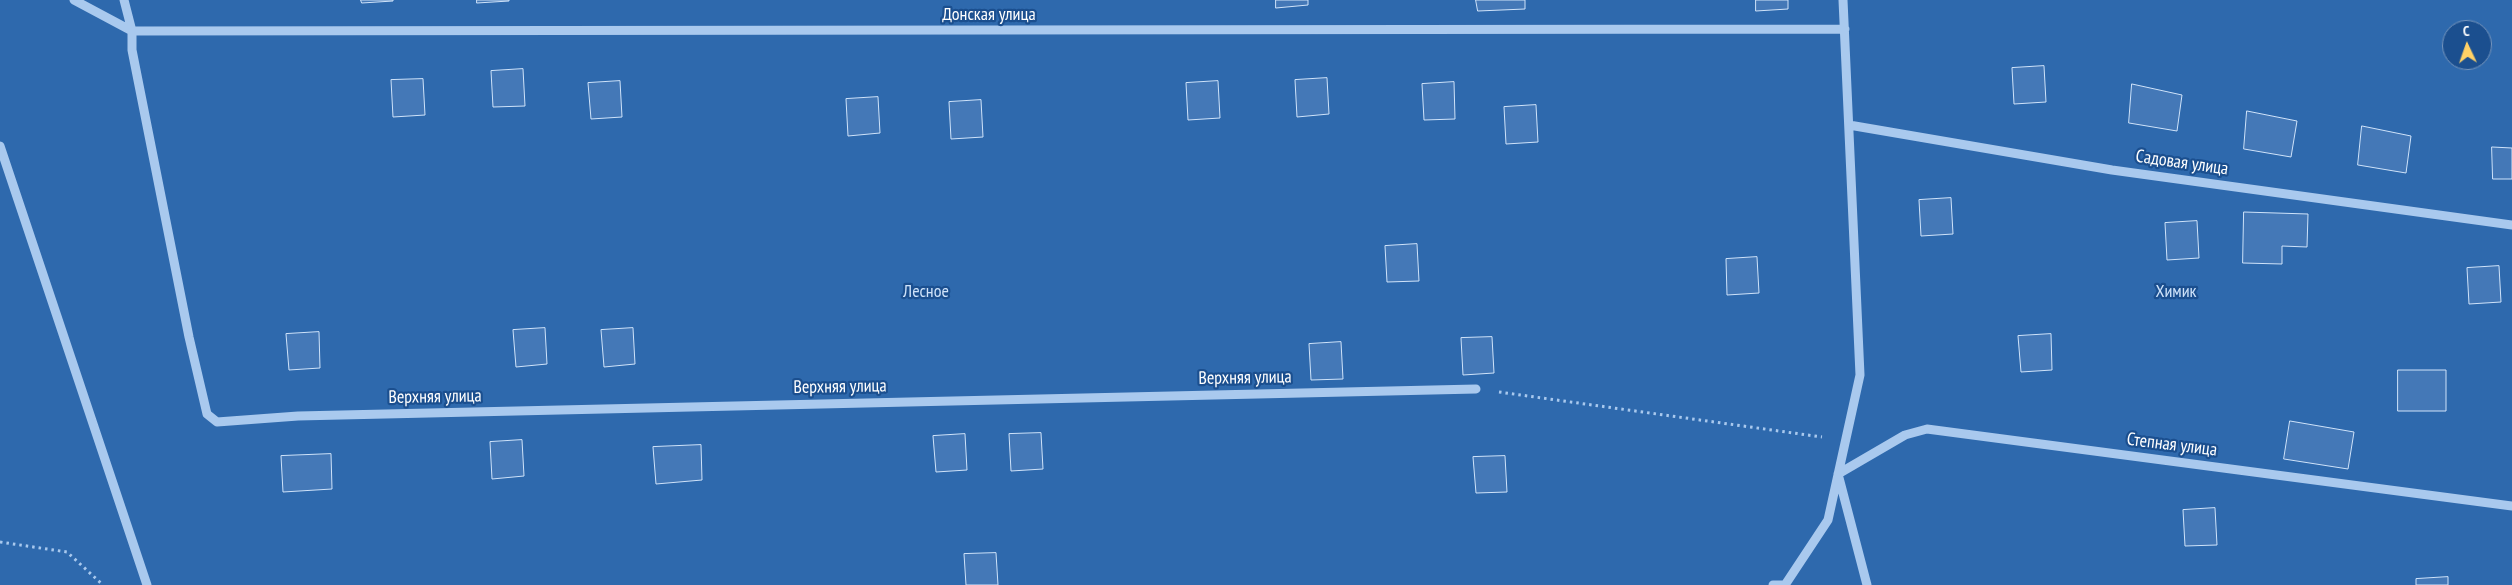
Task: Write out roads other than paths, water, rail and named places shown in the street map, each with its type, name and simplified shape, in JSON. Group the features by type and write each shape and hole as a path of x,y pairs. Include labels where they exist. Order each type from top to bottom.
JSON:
{"street":[{"path":"74,0 132,31"},
{"path":"124,0 132,31"},
{"path":"1773,585 1785,585 1828,520 1860,375 1843,0"},
{"name":"Донская улица","path":"132,31 1845,29"},
{"name":"Верхняя улица","path":"132,31 132,50 189,337 207,414 217,422 298,416 1476,389"},
{"name":"Садовая улица","path":"1849,125 2112,170 2512,225"},
{"path":"0,146 147,585"},
{"name":"Степная улица","path":"1838,474 1904,435 1927,429 2512,506"},
{"path":"1838,474 1867,585"}],"park label":[{"name":"Лесное","path":"926,292"},
{"name":"Химик","path":"2176,292"}]}
